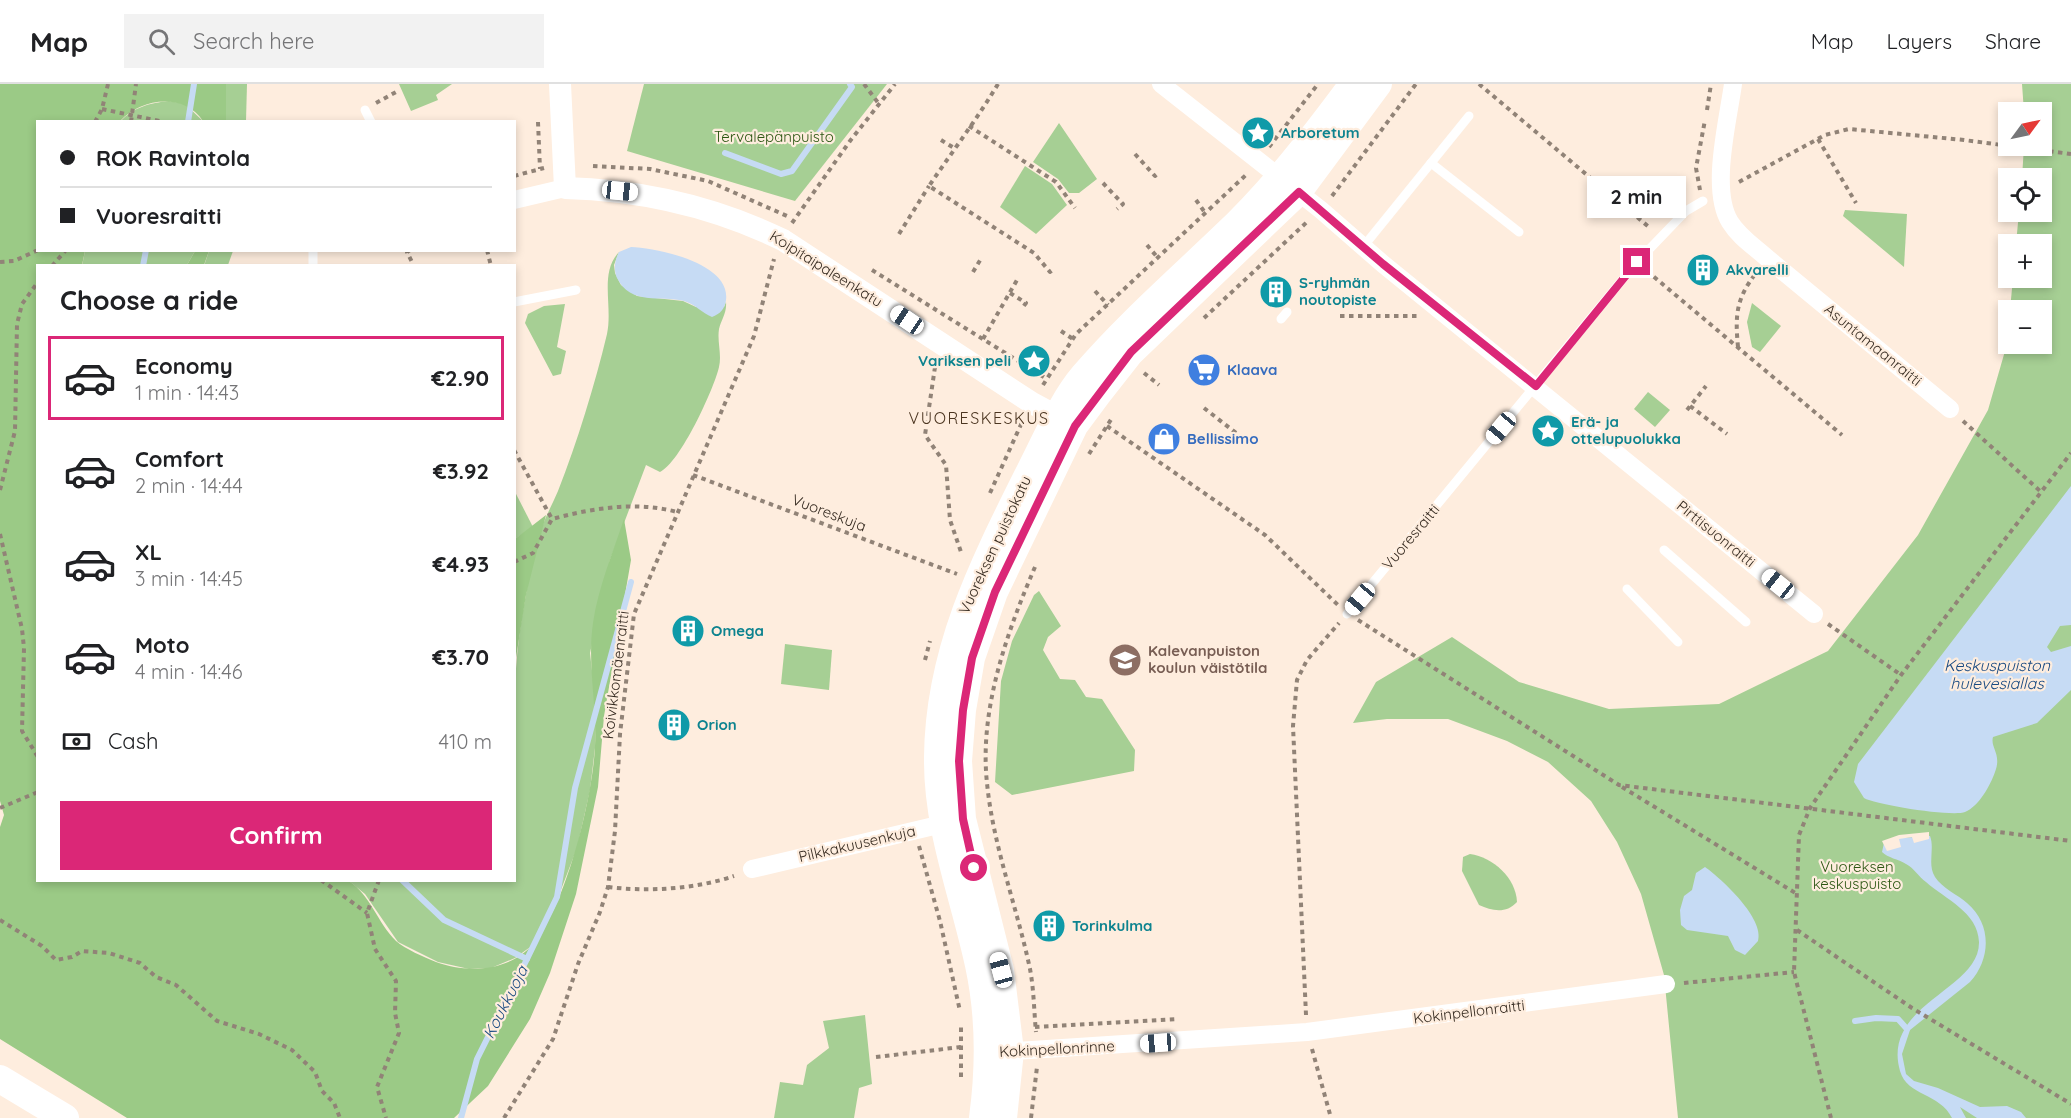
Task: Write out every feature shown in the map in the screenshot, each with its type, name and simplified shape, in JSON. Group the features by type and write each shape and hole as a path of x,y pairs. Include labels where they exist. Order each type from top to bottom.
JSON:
{"main road":[{"name":"Vuoreksen puistokatu","path":"1290,185 1352,84"},
{"name":"Vuoreksen puistokatu","path":"1004,1118 1000,1052 1001,970 952,821 963,710 972,658 995,592 1066,422 1290,185 1379,84"},
{"name":"Vuoreksen puistokatu","path":"982,1118 1000,1052"},
{"path":"0,1079 65,1118"}],"street":[{"path":"560,84 565,188"},
{"name":"Pirttisuonraitti","path":"1161,84 1321,210 1363,248 1536,386 1814,614"},
{"path":"1721,192 1733,84"},
{"name":"Koipitaipaleenkatu","path":"516,200 565,188 639,193 685,202 744,221 783,240 1066,422"},
{"name":"Asuntamaanraitti","path":"1721,192 1725,213 1734,229 1950,409"},
{"name":"Pilkkakuusenkuja","path":"752,869 952,821"},
{"name":"Kokinpellonraitti","path":"1270,1036 1666,984"},
{"name":"Kokinpellonrinne","path":"1000,1052 1270,1036"}],"lane":[{"path":"365,110 370,120"},
{"path":"1363,248 1469,116"},
{"path":"1431,163 1520,232"},
{"name":"Vuoresraitti","path":"1347,614 1637,262 1686,211 1703,201"},
{"path":"516,302 576,290"},
{"path":"1664,550 1746,622"},
{"path":"1627,589 1678,642"}],"path":[{"path":"96,120 102,109 108,84"},
{"path":"131,120 136,84"},
{"path":"864,84 879,104"},
{"path":"794,219 895,84"},
{"path":"900,234 954,148 969,126 979,117 998,84"},
{"path":"1200,321 1321,210 1416,84"},
{"path":"1479,84 1660,237"},
{"path":"376,103 396,92"},
{"path":"102,109 157,120"},
{"path":"969,126 1056,182 1075,208"},
{"path":"1721,192 1818,139 1849,129 1964,140 2071,154"},
{"path":"1818,139 1856,203"},
{"path":"942,140 954,148"},
{"path":"1135,154 1155,176 1158,173"},
{"path":"1103,183 1123,204 1118,209"},
{"path":"929,186 1034,254 1050,272 1054,268"},
{"path":"1196,200 1206,214"},
{"name":"Koivikkomäenraitti","path":"504,1118 553,1039 578,964 608,887 615,831 620,734 634,614 754,336 774,259 783,240"},
{"path":"1147,245 1158,258"},
{"path":"0,262 14,261 36,251"},
{"path":"54,264 64,252"},
{"path":"973,272 982,257"},
{"path":"1738,348 1736,324 1741,294 1767,258"},
{"path":"1637,262 1842,435"},
{"path":"982,339 1017,280"},
{"path":"0,490 15,431 17,324 22,304 36,285"},
{"path":"1095,291 1108,305"},
{"path":"1010,292 1026,303 1023,307"},
{"path":"1340,316 1396,316"},
{"path":"1061,331 1073,339"},
{"path":"1137,380 1152,365"},
{"path":"934,367 925,435 946,465 950,520 962,555"},
{"path":"1144,373 1159,385"},
{"path":"1706,386 1689,408 1727,434"},
{"path":"1204,408 1240,436"},
{"path":"1950,409 2040,491"},
{"path":"1086,460 1113,417"},
{"path":"1107,426 1265,535 1347,614 1797,894"},
{"path":"1831,1118 1794,972 1799,835 1810,808 1901,675 2071,453"},
{"path":"516,454 552,519"},
{"name":"Vuoreskuja","path":"693,475 957,574"},
{"path":"516,561 533,553 552,519 592,508 662,508 677,512"},
{"path":"0,534 22,629 24,648 22,731 36,754"},
{"path":"1031,1118 1037,1051 1030,971 991,814 986,781 987,738 995,685 1012,625 1039,558"},
{"path":"1331,1118 1307,1032 1293,726 1297,681 1307,660 1347,614"},
{"path":"1814,614 1901,675"},
{"path":"1619,785 2071,842"},
{"path":"0,808 36,793"},
{"path":"608,887 638,891 718,882 752,869"},
{"path":"324,882 368,913"},
{"path":"378,882 368,913 375,949 396,981 395,1013 399,1033 378,1087 387,1118"},
{"path":"0,920 42,946 56,960 72,957 82,951 109,953 140,963 156,977 176,985 217,1021 259,1034 292,1050 315,1072 322,1091 334,1103 340,1118"},
{"path":"1796,930 1912,1008 2071,1104"},
{"path":"1666,984 1794,972"},
{"path":"1294,1013 1306,1012"},
{"path":"1035,1027 1188,1018"},
{"path":"876,1057 961,1047"}],"green space":[{"path":"0,84 226,84 226,120 202,120 185,106 174,102 162,102 139,107 121,120 36,120 36,252 85,252 82,264 36,264 36,882 350,882 369,902 389,934 415,953 448,966 475,969 501,965 513,960 533,944 545,927 567,878 576,850 589,793 595,746 591,654 593,623 602,583 624,519 631,560 604,716 598,787 576,894 550,973 530,1019 488,1086 454,1118 127,1118 0,1039 0,827 4,815 0,801"},
{"path":"226,84 247,84 246,120 226,120"},
{"path":"399,84 452,84 436,95 438,100 411,111"},
{"name":"Tervalepänpuisto","path":"644,84 887,84 795,201 627,151"},
{"name":"Vuoreksen keskuspuisto","path":"2022,84 2071,84 2071,1118 1678,1118 1664,975 1641,894 1617,842 1591,801 1548,762 1507,741 1448,719 1387,719 1353,723 1376,682 1452,637 1519,682 1609,709 1719,704 1828,651 1918,535 1988,410 2004,354 2052,354 2052,300 2011,300 2012,288 2052,288 2052,234 2017,234 2018,222 2052,222 2052,168 2023,168 2023,156 2052,156 2052,102 2023,102"},
{"path":"169,101 185,104 202,120 122,120 130,113 155,103"},
{"path":"1059,123 1097,179 1079,193 1069,193 1058,179 1033,162"},
{"path":"1025,166 1052,184 1067,205 1036,234 1000,207"},
{"path":"1845,210 1907,214 1904,267 1843,216"},
{"path":"85,252 194,252 188,264 82,264"},
{"path":"194,252 209,252 204,264 188,264"},
{"path":"209,252 233,252 228,264 205,264"},
{"path":"619,252 614,265 615,273 621,285 637,296 683,301 696,307 724,307 726,302 719,329 719,367 703,408 677,455 660,472 646,465 610,560 590,653 596,707 595,748 590,790 577,848 549,921 533,945 515,958 491,968 469,969 438,962 398,942 365,894 350,882 516,882 516,665 520,629 539,536 572,453 607,334 608,280 613,260"},
{"path":"1752,303 1781,326 1760,352 1752,347 1747,322"},
{"path":"565,304 557,347 566,351 561,374 553,376 525,323 528,314 544,306"},
{"path":"1648,392 1670,410 1655,427 1634,409"},
{"path":"516,494 533,527 516,538"},
{"path":"546,515 526,595 516,658 516,538"},
{"path":"1039,591 1061,626 1048,637 1043,650 1060,679 1075,680 1086,697 1102,699 1135,750 1134,771 1012,795 995,782 1001,681 1012,641 1034,595"},
{"path":"785,644 832,650 829,690 781,684"},
{"path":"1470,854 1487,859 1508,877 1516,893 1517,902 1513,906 1499,910 1479,905 1462,871 1463,857"},
{"path":"865,1015 872,1084 859,1088 854,1118 774,1118 780,1082 803,1085 807,1065 829,1048 823,1021"}],"water":[{"path":"631,247 674,254 705,267 717,276 724,287 726,300 723,309 712,317 684,301 647,298 630,293 617,278 615,268 619,252"},
{"name":"Keskuspuiston hulevesiallas","path":"2071,486 2071,625 2060,626 2047,647 2051,652 2071,646 2071,690 2037,723 1993,737 1997,756 1995,772 1983,795 1965,812 1914,810 1864,798 1854,782 1858,764"},
{"path":"1930,836 1935,877 1975,911 1984,931 1985,952 1977,973 1970,982 1910,1030 1902,1054 1906,1074 1914,1081 1938,1088 1980,1107 2007,1106 2021,1112 2026,1118 1977,1118 1960,1107 1966,1118 1952,1118 1940,1104 1909,1085 1900,1071 1898,1048 1904,1029 1917,1013 1964,973 1975,959 1979,942 1973,922 1967,914 1923,880 1909,866 1882,852 1884,843 1900,838"},
{"path":"1705,867 1741,900 1755,922 1758,941 1745,955 1735,950 1728,936 1687,930 1681,925 1680,910 1684,896 1692,890 1696,873"}],"pier":[{"path":"1929,832 1929,839 1914,843 1912,837 1899,839 1901,847 1887,851 1882,841 1899,835"}],"waterway":[{"name":"Koukkuoja","path":"188,120 194,84"},
{"path":"725,153 781,174 792,171 852,87 850,84"},
{"name":"Koukkuoja","path":"143,264 146,252"},
{"path":"527,959 557,897 575,788 631,582"},
{"name":"Koukkuoja","path":"404,882 444,920 527,959 477,1059 461,1118"},
{"path":"1855,1021 1876,1018 1898,1019 1907,1029"}],"place":[{"name":"Arboretum","path":"1258,133"},
{"name":"Akvarelli","path":"1703,270"},
{"name":"S-ryhmän noutopiste","path":"1276,292"},
{"name":"Variksen peli","path":"1034,361"},
{"name":"Klaava","path":"1204,370"},
{"name":"Erä- ja ottelupuolukka","path":"1548,431"},
{"name":"Bellissimo","path":"1164,439"},
{"name":"Omega","path":"688,631"},
{"name":"Kalevanpuiston koulun väistötila","path":"1125,660"},
{"name":"Orion","path":"674,725"},
{"name":"Torinkulma","path":"1049,926"}],"district":[{"name":"VUORESKESKUS","path":"979,418"}],"route":[{"path":"974,868 963,819 959,761 963,710 972,658 995,592 1075,426 1131,352 1299,192 1383,264 1536,386 1637,262"}]}
